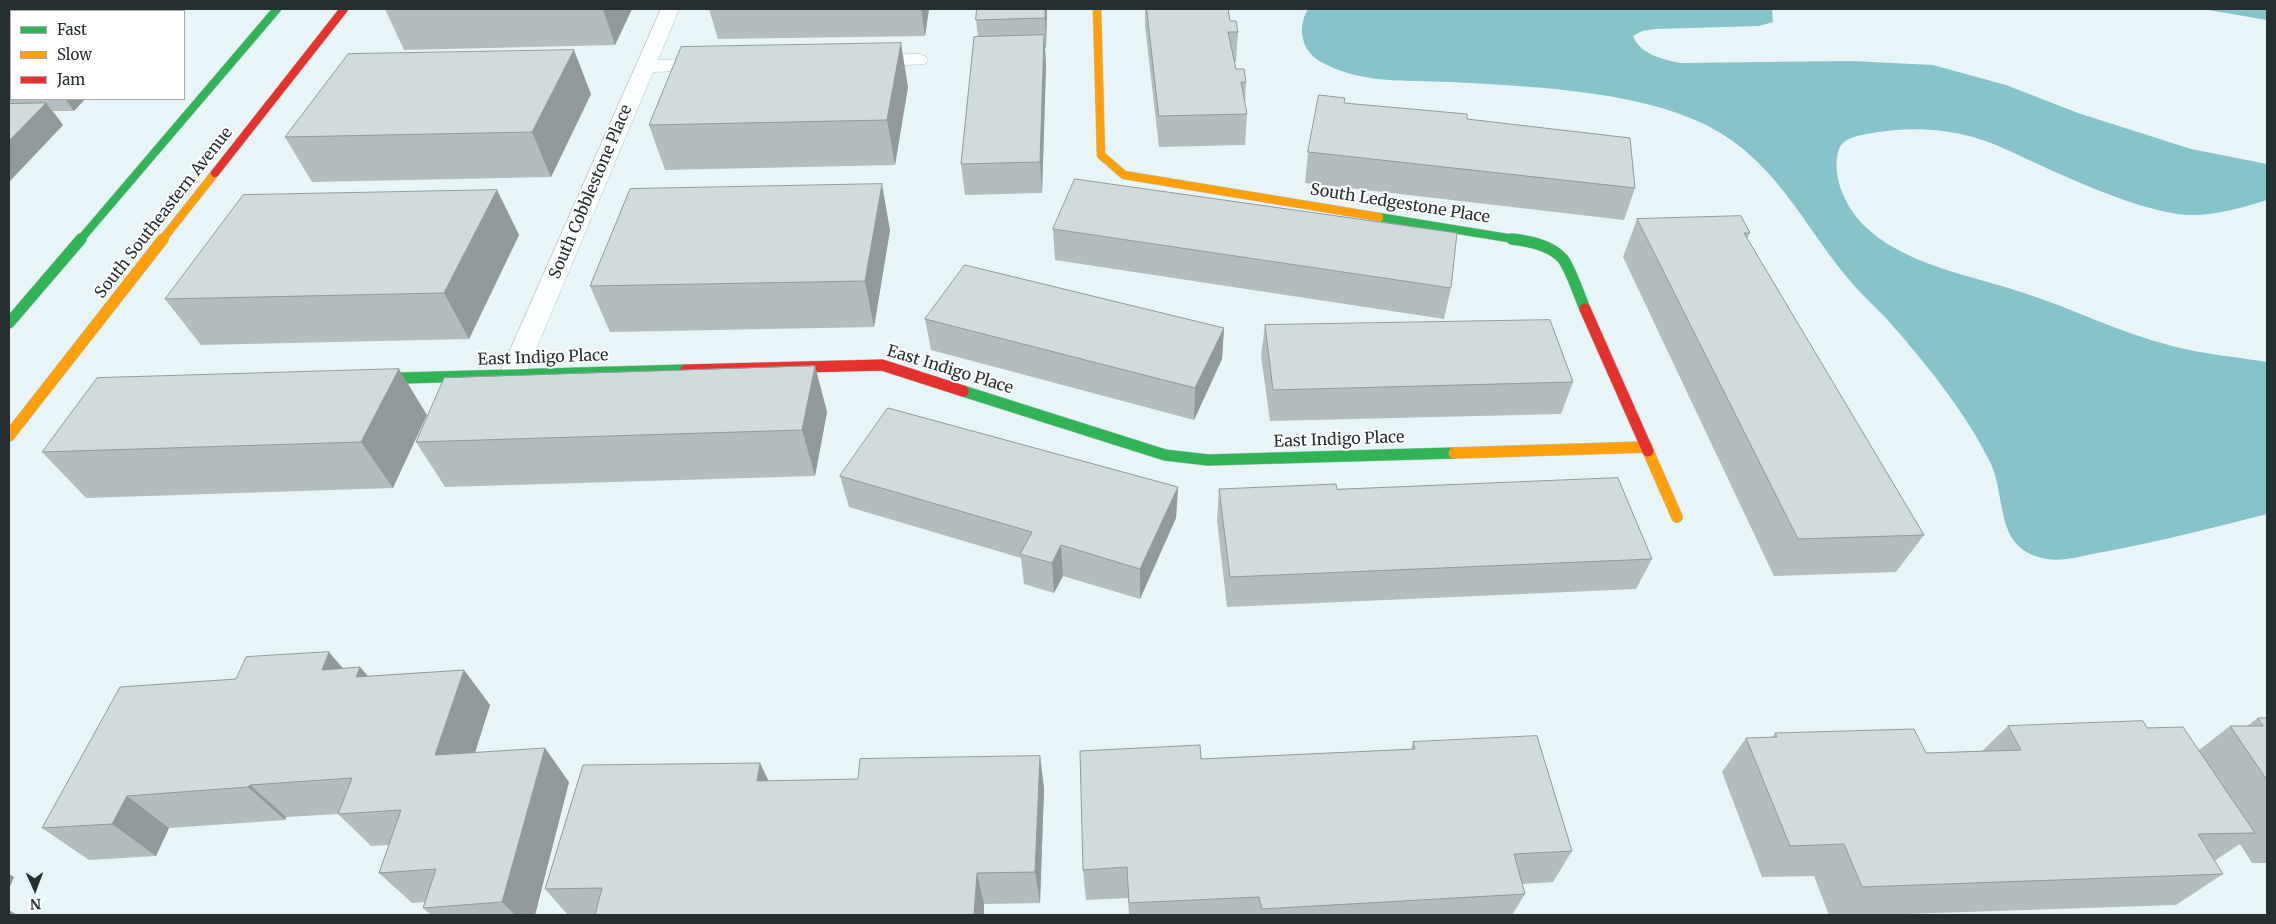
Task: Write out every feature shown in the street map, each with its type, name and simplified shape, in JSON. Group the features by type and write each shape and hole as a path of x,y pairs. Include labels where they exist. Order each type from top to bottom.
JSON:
{"street":[{"path":"9,323 277,9"},
{"name":"South Southeastern Avenue","path":"9,436 344,9"},
{"name":"South Cobblestone Place","path":"512,375 670,9"},
{"name":"South Ledgestone Place","path":"1097,9 1101,155 1124,175 1532,242 1552,251 1564,260 1677,517"},
{"path":"850,62 918,60"},
{"path":"645,66 733,64"},
{"name":"East Indigo Place","path":"354,380 882,364 1164,455 1208,460 1647,447"}],"water":[{"path":"1308,9 1772,9 1773,22 1759,26 1655,29 1642,31 1633,36 1641,48 1647,52 1659,58 1680,63 1851,61 1933,65 2006,85 2078,113 2191,149 2267,164 2267,200 2245,207 2199,215 2177,214 2121,199 2066,177 1996,145 1973,137 1936,130 1910,129 1885,131 1849,139 1839,149 1836,165 1842,192 1855,215 1872,233 1894,248 1919,260 2040,298 2153,341 2196,351 2267,362 2267,514 2165,539 2075,558 2054,560 2030,554 2018,545 2010,534 2005,522 1996,478 1991,464 1969,425 1943,387 1885,317 1846,276 1783,190 1748,153 1727,137 1702,123 1674,112 1644,103 1612,97 1545,88 1384,80 1352,74 1321,62 1309,52 1305,45 1302,31"},
{"path":"2202,9 2267,9 2267,20"}],"building":[{"path":"20,9 133,9 132,10 18,10"},
{"path":"977,9 1045,9 1045,18 976,20"},
{"path":"1147,9 1228,9 1230,21 1236,21 1238,32 1228,32 1236,69 1244,69 1246,82 1241,82 1247,114 1159,116"},
{"path":"9,32 10,32 10,49"},
{"path":"1044,35 1040,162 961,164 974,37"},
{"path":"901,43 887,120 649,125 681,47"},
{"path":"574,50 532,132 285,137 348,54"},
{"path":"10,60 10,90 9,90"},
{"path":"1319,95 1345,98 1344,103 1467,114 1467,119 1630,138 1635,188 1308,152"},
{"path":"46,103 9,141 9,104"},
{"path":"1075,179 1457,233 1451,288 1053,229"},
{"path":"882,184 865,281 590,286 630,189"},
{"path":"497,190 444,293 165,299 243,195"},
{"path":"1741,216 1750,233 1744,233 1924,535 1798,539 1637,219"},
{"path":"965,265 1224,328 1195,388 925,319"},
{"path":"1550,320 1573,382 1273,390 1265,325"},
{"path":"815,366 802,430 416,442 444,378"},
{"path":"399,369 361,442 42,452 97,378"},
{"path":"888,408 1178,487 1140,569 1061,545 1052,563 1020,554 1032,532 840,476"},
{"path":"1618,478 1652,559 1230,577 1219,489 1336,484 1337,489"},
{"path":"329,652 322,670 360,667 356,677 464,670 435,755 545,748 502,902 423,908 436,869 379,873 401,810 338,814 352,778 127,796 112,824 42,828 120,687 236,679 246,657"},
{"path":"2258,718 2267,718 2267,780 2230,726 2263,726"},
{"path":"2143,721 2147,728 2183,727 2255,833 2198,834 2223,874 1862,887 1844,844 1790,846 1746,738 1777,737 1775,733 1914,729 1926,753 2021,750 2008,726"},
{"path":"1537,736 1572,851 1514,854 1525,894 1262,909 1259,897 1129,903 1127,867 1083,870 1080,751 1200,745 1201,759 1415,749 1413,742"},
{"path":"1040,756 1035,872 977,873 974,915 595,915 602,888 545,889 583,765 760,763 757,781 858,779 860,759"}],"traffic: fast":[{"path":"9,323 277,9"},
{"path":"1379,217 1532,242 1552,251 1563,259 1585,309"},
{"path":"368,379 686,370"},
{"path":"963,391 1165,455 1208,460 1454,453"}],"traffic: slow":[{"path":"1097,9 1101,155 1124,175 1379,217"},
{"path":"9,436 215,173"},
{"path":"1454,453 1647,447"},
{"path":"1648,451 1677,517"}],"traffic: jam":[{"path":"215,173 344,9"},
{"path":"1585,309 1648,451"},
{"path":"686,370 882,365 963,391"}]}
